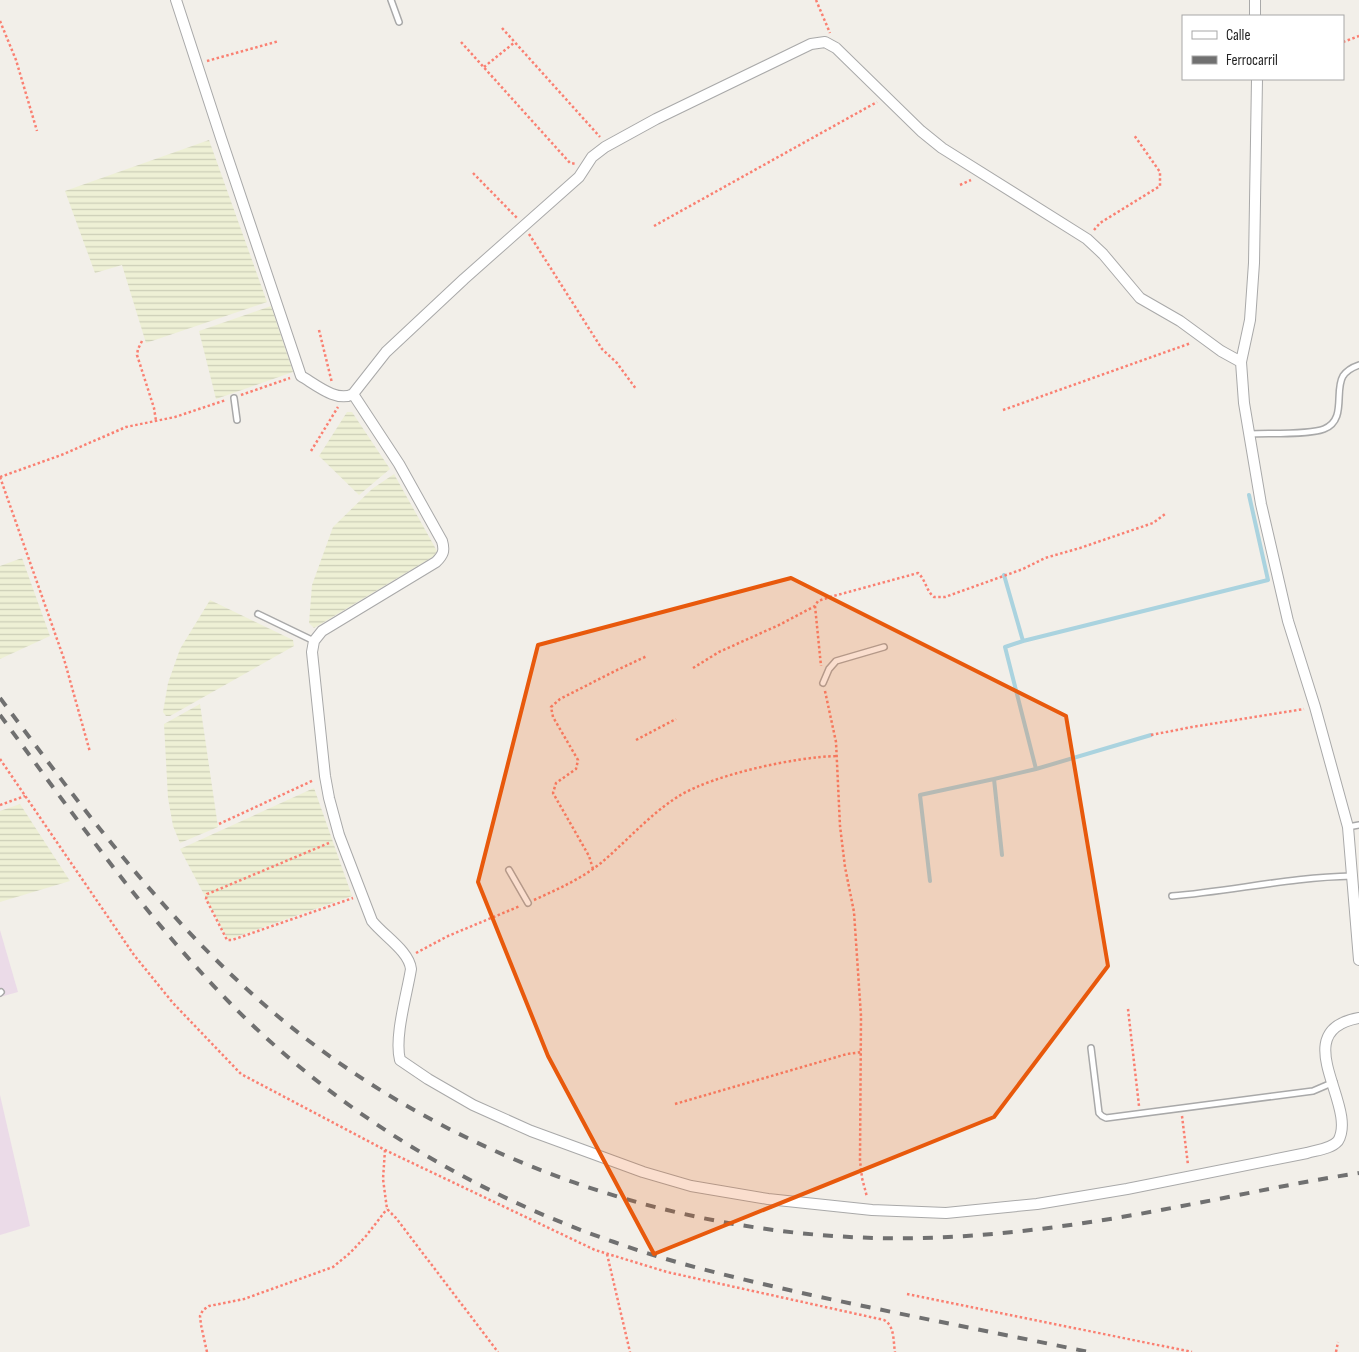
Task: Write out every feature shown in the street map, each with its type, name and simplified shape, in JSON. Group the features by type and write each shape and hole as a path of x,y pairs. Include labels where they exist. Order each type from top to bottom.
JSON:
{"street":[{"path":"176,0 302,376 333,394 349,396 399,464 442,541 444,549 442,556 436,562 322,631 314,641 312,652 325,776 339,835 372,921 408,958 412,969 399,1034 398,1052 400,1060 421,1075 473,1105 531,1131 643,1172 691,1186 768,1198 872,1210 946,1213 1028,1204 1128,1189 1330,1147 1338,1141 1344,1132 1346,1120 1345,1108 1328,1046 1328,1038 1332,1031 1340,1024 1359,1018"},
{"path":"1255,0 1256,15"},
{"path":"349,396 386,352 464,279 579,177 592,157 608,145 656,119 811,44 825,42 836,48 921,131 942,148 1087,239 1103,254 1140,298 1180,321 1221,351 1241,362"},
{"path":"1256,80 1254,263 1250,320 1241,362 1244,403 1261,504 1286,612 1315,707 1348,827 1359,955"}],"lane":[{"path":"391,0 399,22"},
{"path":"1249,434 1311,431 1322,430 1328,427 1338,412 1343,376 1351,368 1359,365"},
{"path":"234,398 237,420"},
{"path":"258,614 314,641"},
{"path":"823,683 829,669 836,661 884,647"},
{"path":"1348,827 1359,824"},
{"path":"509,870 528,903"},
{"path":"1172,896 1211,893 1328,876 1352,876"},
{"path":"1091,1048 1098,1108 1102,1116 1106,1118 1313,1091 1337,1081"}],"path":[{"path":"816,0 836,48"},
{"path":"0,21 16,60 37,131"},
{"path":"502,28 608,145"},
{"path":"1344,42 1359,36"},
{"path":"196,64 279,41"},
{"path":"461,42 570,163 587,165"},
{"path":"484,67 515,42"},
{"path":"654,226 888,97"},
{"path":"1087,239 1100,223 1160,186 1160,172 1134,135"},
{"path":"472,173 524,226 602,349 617,363 636,390"},
{"path":"319,330 333,384 333,394"},
{"path":"1003,410 1204,338"},
{"path":"142,341 137,355 154,408 156,421"},
{"path":"90,752 64,659 0,477 64,454 126,427 175,417 302,376"},
{"path":"311,451 349,396"},
{"path":"693,668 719,652 779,625 815,606 818,601 830,597 918,573 923,577 929,594 934,597 945,597 1023,569 1045,558 1153,523 1165,514"},
{"path":"815,606 823,683 838,756 840,826 845,867 854,912 862,1052 860,1160 864,1192 872,1210"},
{"path":"593,869 589,856 553,793 556,783 576,769 578,760 557,724 551,712 551,707 560,699 647,656"},
{"path":"1150,735 1315,707"},
{"path":"636,740 676,719"},
{"path":"408,958 448,936 528,903 593,869 667,804 692,790 729,776 784,762 820,756 838,756"},
{"path":"0,760 134,955 172,1004 241,1074 385,1150 595,1250 667,1272 884,1320 891,1327 895,1352"},
{"path":"219,824 325,776"},
{"path":"0,805 25,796"},
{"path":"331,842 207,894 206,900 226,939 232,940 361,895"},
{"path":"1128,1009 1140,1113"},
{"path":"675,1104 847,1054 862,1052"},
{"path":"1182,1115 1190,1176"},
{"path":"385,1150 383,1179 387,1209 396,1218 498,1352"},
{"path":"207,1352 200,1316 203,1310 209,1306 244,1299 333,1267 366,1236 387,1209"},
{"path":"607,1254 630,1352"},
{"path":"906,1294 1192,1352"},
{"path":"1336,1352 1338,1342"}],"highlighted area":[{"path":"791,578 1066,716 1108,966 994,1117 654,1254 548,1056 478,882 538,645"}],"shaded area":[{"path":"0,930 18,992 0,997"},
{"path":"0,1095 30,1226 0,1235"}],"green space":[{"path":"209,140 267,302 146,343 122,265 95,273 65,191"},
{"path":"271,306 293,372 216,399 199,331"},
{"path":"347,412 352,412 390,469 359,495 319,456"},
{"path":"394,474 437,551 434,556 314,628 309,623 312,585 333,527 372,489"},
{"path":"22,558 50,636 0,659 0,566"},
{"path":"210,600 293,640 294,646 170,716 166,716 163,712 168,683 180,649"},
{"path":"200,704 218,827 180,843 173,826 168,798 164,724"},
{"path":"314,788 352,896 230,939 227,938 180,849"},
{"path":"20,804 70,881 0,902 0,811"}],"waterway":[{"path":"1036,769 1005,647 1268,580 1249,495"},
{"path":"1004,575 1023,641"},
{"path":"994,779 1036,769 1151,735"},
{"path":"930,881 920,795 994,779 1002,855"}],"railway":[{"path":"0,698 60,778 154,894 223,967 260,1001 333,1058 411,1108 495,1151 582,1185 671,1211 763,1229 855,1237 948,1237 1007,1233 1095,1221 1359,1173"},
{"path":"0,715 110,863 168,935 230,1003 271,1042 315,1079 360,1113 408,1145 509,1199 561,1222 662,1258 811,1295 1089,1352"}]}
